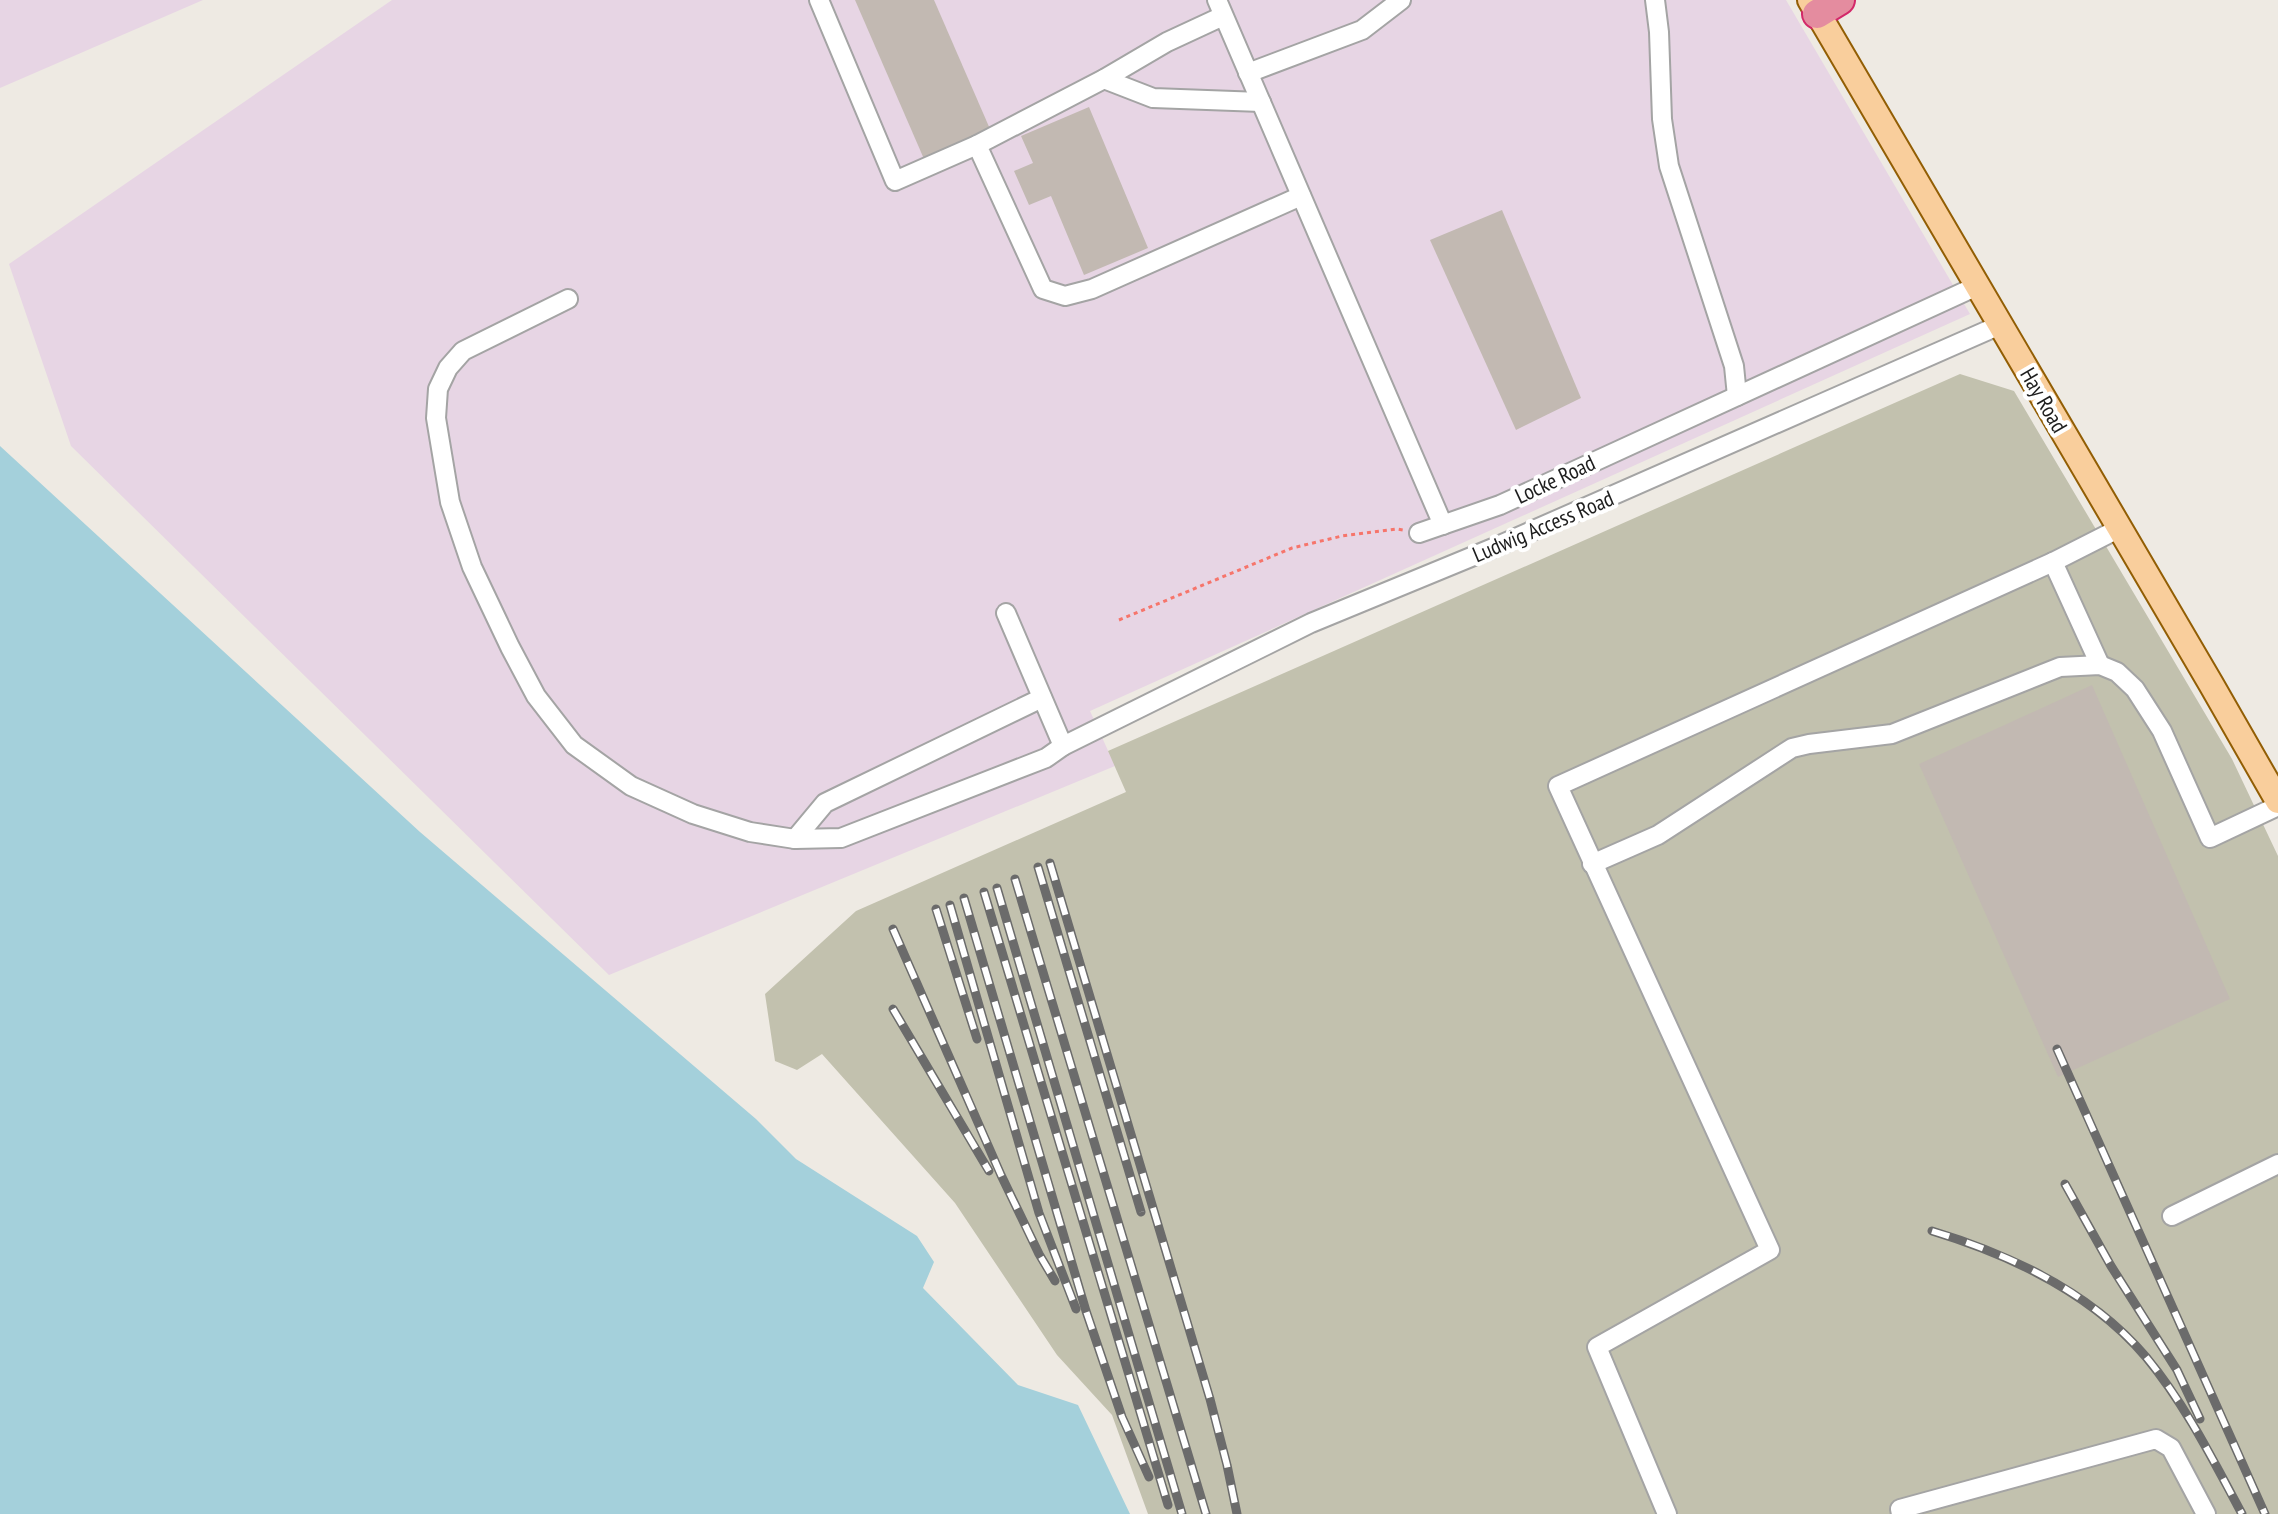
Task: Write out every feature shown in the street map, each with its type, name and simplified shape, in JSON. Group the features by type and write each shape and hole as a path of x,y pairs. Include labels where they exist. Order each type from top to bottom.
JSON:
{"main road":[{"name":"Hay Road","path":"1822,5 1977,286 2278,804"}],"street":[{"path":"819,0 895,181 977,145 1104,79 1220,8 1443,525"},
{"path":"1248,73 1362,30 1401,0"},
{"path":"1655,0 1662,119 1669,166 1734,366 1737,396"},
{"path":"1104,79 1153,98 1261,102"},
{"path":"977,145 1043,289 1065,296 1092,289 1301,196"},
{"name":"Locke Road","path":"1419,533 1500,505 1977,286"},
{"name":"Ludwig Access Road","path":"568,299 463,351 448,368 438,389 436,418 450,502 472,567 536,696 574,745 631,786 693,814 750,832 795,839 841,838 1046,758 1088,733 1311,623 1493,548 2000,325"},
{"path":"1667,1514 1597,1347 1770,1250 1558,786 2053,562 2120,528"},
{"path":"2053,562 2100,665"},
{"path":"1006,613 1063,746"},
{"path":"1592,864 1658,835 1792,748 1892,734 2060,667 2091,664 2117,672 2135,689 2155,720 2210,838 2278,804"},
{"path":"795,839 825,803 1042,698"},
{"path":"2172,1216 2278,1164"},
{"path":"1901,1514 1900,1509 2156,1439 2171,1448 2206,1514"}],"path":[{"path":"1119,620 1292,548 1342,536 1397,529 1419,533"}],"shaded area":[{"path":"0,0 203,0 0,88"},
{"path":"392,0 1786,0 1970,314 1090,711 1115,766 609,975 71,446 9,264"},
{"path":"1960,374 2014,391 2232,759 2278,856 2278,1514 1148,1514 1112,1415 1057,1355 955,1203 822,1054 797,1070 775,1061 765,994 856,911 1126,792 1108,751"}],"water":[{"path":"0,446 420,832 756,1119 796,1159 917,1236 934,1262 923,1288 1018,1385 1078,1405 1130,1514 0,1514"}],"building":[{"path":"855,0 934,0 990,129 924,159"},
{"path":"1089,107 1148,248 1084,275 1051,196 1029,205 1014,171 1033,163 1021,136"},
{"path":"1502,210 1581,398 1516,430 1430,240"},
{"path":"2092,685 2230,999 2058,1077 1919,764"}],"railway":[{"path":"1050,863 1210,1399 1237,1514"},
{"path":"1038,867 1141,1212"},
{"path":"1015,879 1206,1514"},
{"path":"997,888 1182,1514"},
{"path":"984,892 1168,1505"},
{"path":"964,898 1086,1311 1122,1417 1149,1477"},
{"path":"950,905 1039,1213 1076,1309"},
{"path":"936,909 977,1039"},
{"path":"893,929 1001,1175 1055,1281"},
{"path":"893,1009 989,1171"},
{"path":"2057,1049 2265,1514"},
{"path":"2065,1184 2111,1266 2177,1370 2200,1419"},
{"path":"1932,1231 1991,1252 2048,1279 2100,1313 2124,1334 2146,1357 2173,1394 2242,1514"}]}
